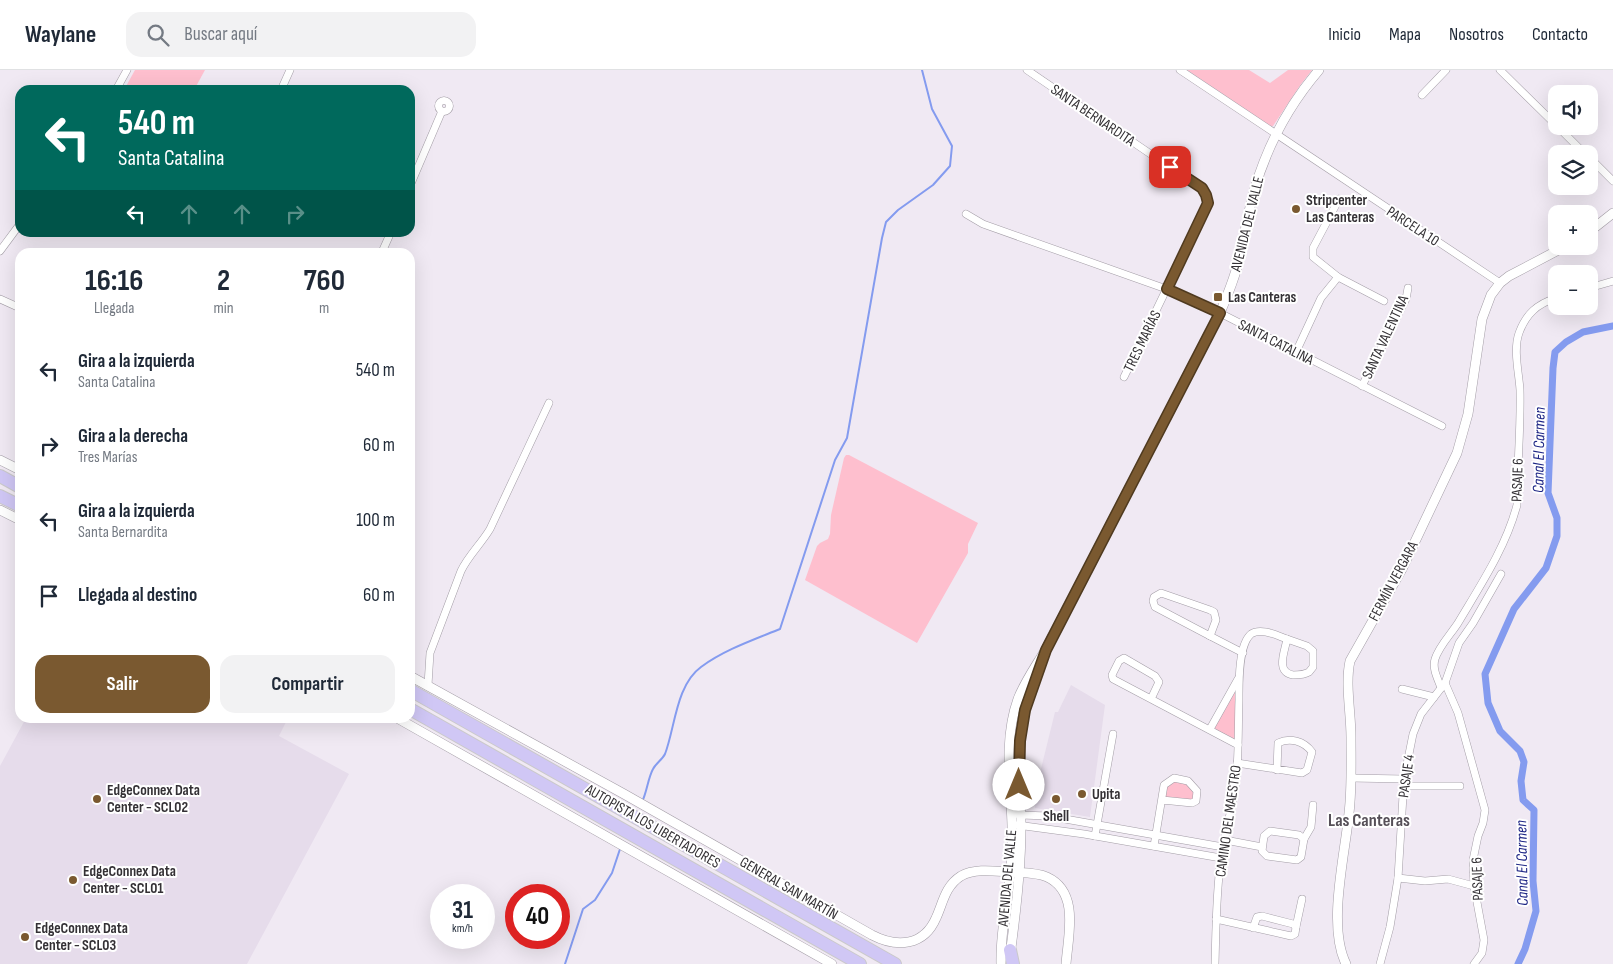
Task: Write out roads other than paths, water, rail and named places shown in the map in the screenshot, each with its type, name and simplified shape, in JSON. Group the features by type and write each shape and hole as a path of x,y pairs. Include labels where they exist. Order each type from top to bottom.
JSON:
{"highway":[{"path":"0,476 15,484"},
{"path":"0,496 15,504"},
{"name":"AUTOPISTA LOS LIBERTADORES","path":"415,693 895,964"},
{"name":"AUTOPISTA LOS LIBERTADORES","path":"415,712 860,964"},
{"path":"1010,950 1014,964"}],"street":[{"path":"119,85 127,70"},
{"path":"283,85 290,70"},
{"name":"SANTA BERNARDITA","path":"1028,70 1202,188 1206,195"},
{"name":"PARCELA 10","path":"1180,70 1500,283"},
{"name":"AVENIDA DEL VALLE","path":"1000,964 1001,939 1012,853 1010,744 1012,722 1022,690 1046,650 1220,313 1237,268 1254,190 1262,165 1276,134 1296,100 1320,70"},
{"path":"1422,95 1446,70"},
{"path":"1500,70 1548,117"},
{"path":"415,174 442,111"},
{"path":"1566,135 1576,145"},
{"path":"1598,167 1613,181"},
{"name":"TRES MARÍAS","path":"1124,377 1208,203 1206,195"},
{"path":"1339,199 1312,252 1316,260 1338,277 1384,301"},
{"name":"SANTA CATALINA","path":"966,214 983,224 1167,289 1220,313 1442,426"},
{"path":"1598,225 1613,214"},
{"path":"0,251 15,231"},
{"name":"FERMÍN VERGARA","path":"1346,964 1340,949 1338,910 1341,870 1349,813 1351,736 1348,674 1350,661 1402,569 1457,453 1468,414 1482,319 1491,295 1500,283 1514,273 1549,255"},
{"path":"1296,352 1321,298 1338,277"},
{"path":"1598,285 1613,281"},
{"name":"SANTA VALENTINA","path":"1362,386 1407,297 1408,288"},
{"path":"0,299 15,306"},
{"name":"PASAJE 6","path":"1474,964 1482,953 1484,940 1474,886 1474,860 1478,836 1484,824 1486,810 1458,713 1434,668 1436,656 1458,623 1513,520 1516,505 1520,391 1518,335 1527,317 1533,310 1548,300"},
{"path":"428,686 430,653 461,572 466,561 490,529 549,403"},
{"path":"0,460 15,468"},
{"path":"0,510 15,518"},
{"path":"1443,686 1459,643 1473,623 1500,574"},
{"path":"1210,636 1216,620 1214,612 1164,594 1157,594 1154,597 1153,604 1157,608 1242,653"},
{"name":"CAMINO DEL MAESTRO","path":"1215,964 1216,919 1221,858 1237,763 1239,678 1242,653 1246,640 1252,633 1268,633 1307,646 1313,651 1313,667 1310,672 1296,675 1288,674 1284,670 1282,665 1288,640"},
{"name":"AVENIDA DEL VALLE","path":"1008,964 1020,873 1021,815 1019,766 1022,731 1028,701 1046,650"},
{"path":"1151,698 1159,682 1155,676 1124,658 1119,661 1112,675 1113,678 1238,745"},
{"name":"CAMINO DEL MAESTRO","path":"1210,729 1239,678"},
{"name":"GENERAL SAN MARTÍN","path":"415,679 624,794 872,935 894,943 912,942 928,932 937,917 947,890 953,882 962,876 978,871 1037,874 1048,878 1058,884 1065,894 1070,914 1066,964"},
{"name":"PASAJE 4","path":"1380,964 1390,927 1398,878 1403,782 1413,734 1421,714 1443,686"},
{"path":"1402,689 1434,697"},
{"path":"406,723 832,964"},
{"path":"1095,836 1113,734"},
{"path":"1237,763 1276,770 1302,773 1307,770 1312,752 1304,743 1283,740 1278,743 1276,770"},
{"path":"1154,846 1162,800 1161,792 1164,784 1174,778 1188,781 1198,791 1196,800 1192,803 1162,800"},
{"path":"1350,778 1460,786"},
{"path":"1304,839 1299,835 1270,831 1264,836 1262,851 1267,856 1297,860 1301,857 1304,839 1311,827 1313,805"},
{"path":"1011,813 1048,816 1155,835 1262,847"},
{"path":"1012,825 1095,836 1221,858"},
{"path":"1398,878 1432,881 1448,879 1474,886"},
{"path":"1216,919 1291,936 1294,934 1302,899"},
{"path":"1253,928 1257,917 1262,916 1293,924 1296,927"}],"waterway":[{"path":"642,802 653,769 665,754 677,707 686,685 693,675 719,655 780,629 835,460 847,438 886,222 898,210 933,185 950,166 952,146 932,109 922,70"},
{"name":"Canal El Carmen","path":"1518,964 1525,949 1536,911 1533,881 1534,810 1523,800 1521,781 1524,762 1520,751 1500,731 1488,703 1485,674 1514,609 1546,568 1557,536 1557,518 1548,493 1555,352 1566,342 1583,332 1613,326"},
{"path":"565,964 583,909 595,900 612,873 620,849"}],"place":[{"name":"Stripcenter Las Canteras","path":"1296,209"},
{"name":"Las Canteras","path":"1218,297"},
{"name":"Upita","path":"1082,794"},
{"name":"EdgeConnex Data Center - SCL02","path":"97,799"},
{"name":"Shell","path":"1056,799"},
{"name":"EdgeConnex Data Center - SCL01","path":"73,880"},
{"name":"EdgeConnex Data Center - SCL03","path":"25,937"}],"district":[{"name":"Las Canteras","path":"1369,820"}]}
